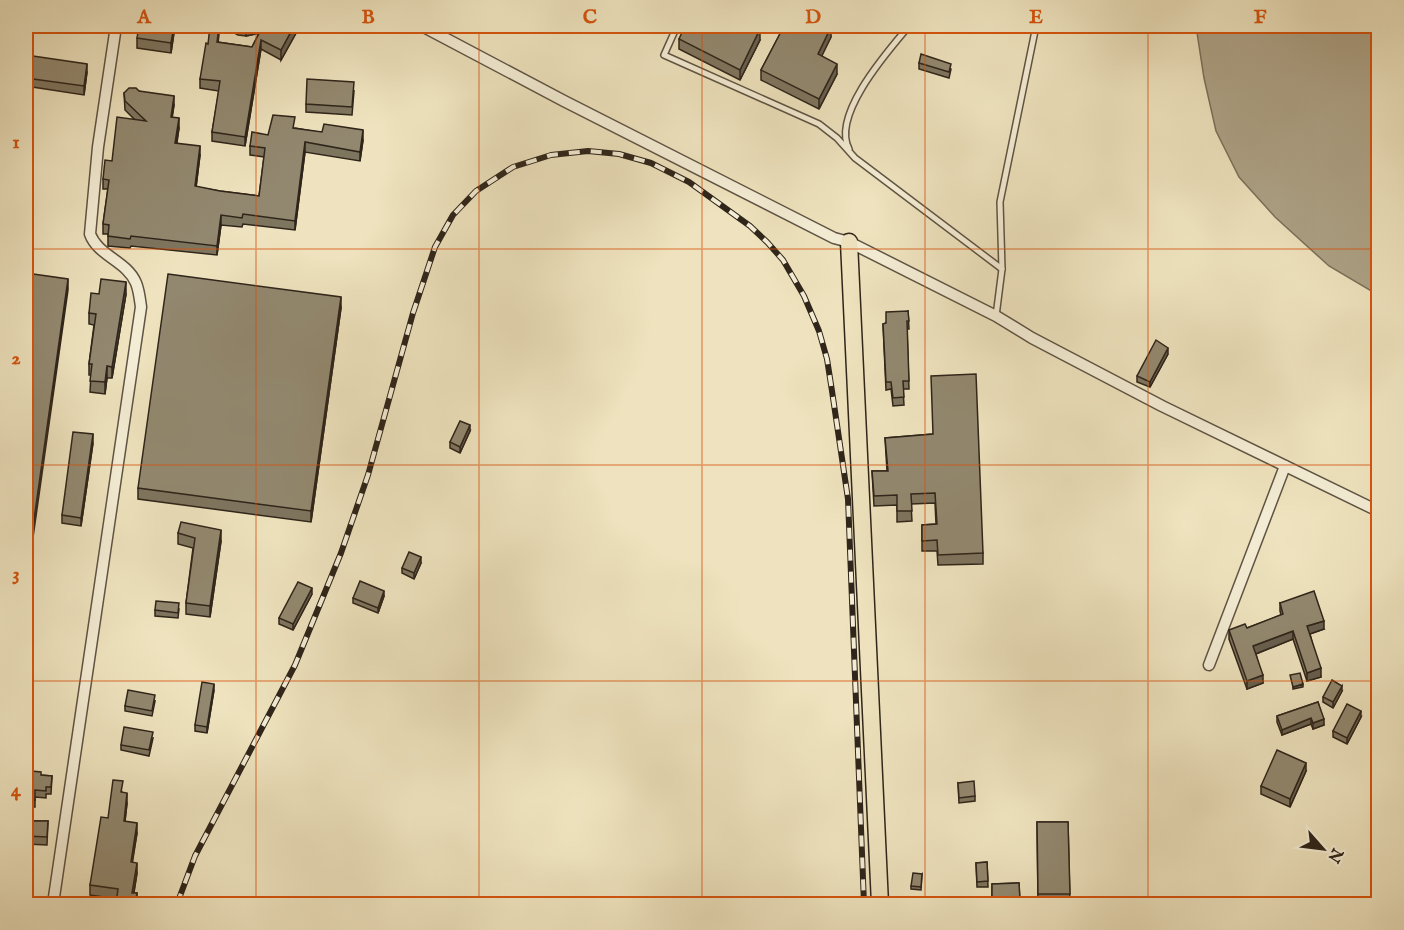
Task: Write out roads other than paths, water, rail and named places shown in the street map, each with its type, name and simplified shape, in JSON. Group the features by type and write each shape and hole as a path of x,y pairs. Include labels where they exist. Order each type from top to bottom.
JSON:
{"main road":[{"path":"849,242 880,904"}],"street":[{"path":"53,904 141,307 136,282 123,267 93,243 90,234 98,147 116,26"},
{"path":"422,26 834,238 849,242 996,316 1032,338 1162,406 1378,511"},
{"path":"1209,665 1285,466"}],"lane":[{"path":"677,26 664,55 819,124 837,138 855,158 1002,269"},
{"path":"855,158 845,141 847,125 858,95 876,67 909,26"},
{"path":"996,316 1002,269 1000,202 1036,26"}],"railway":[{"path":"177,904 195,856 295,665 341,553 368,475 413,313 435,247 453,215 476,191 513,167 551,155 588,151 619,154 651,163 689,182 750,226 783,260 804,296 819,331 827,359 848,499 864,904"}]}
